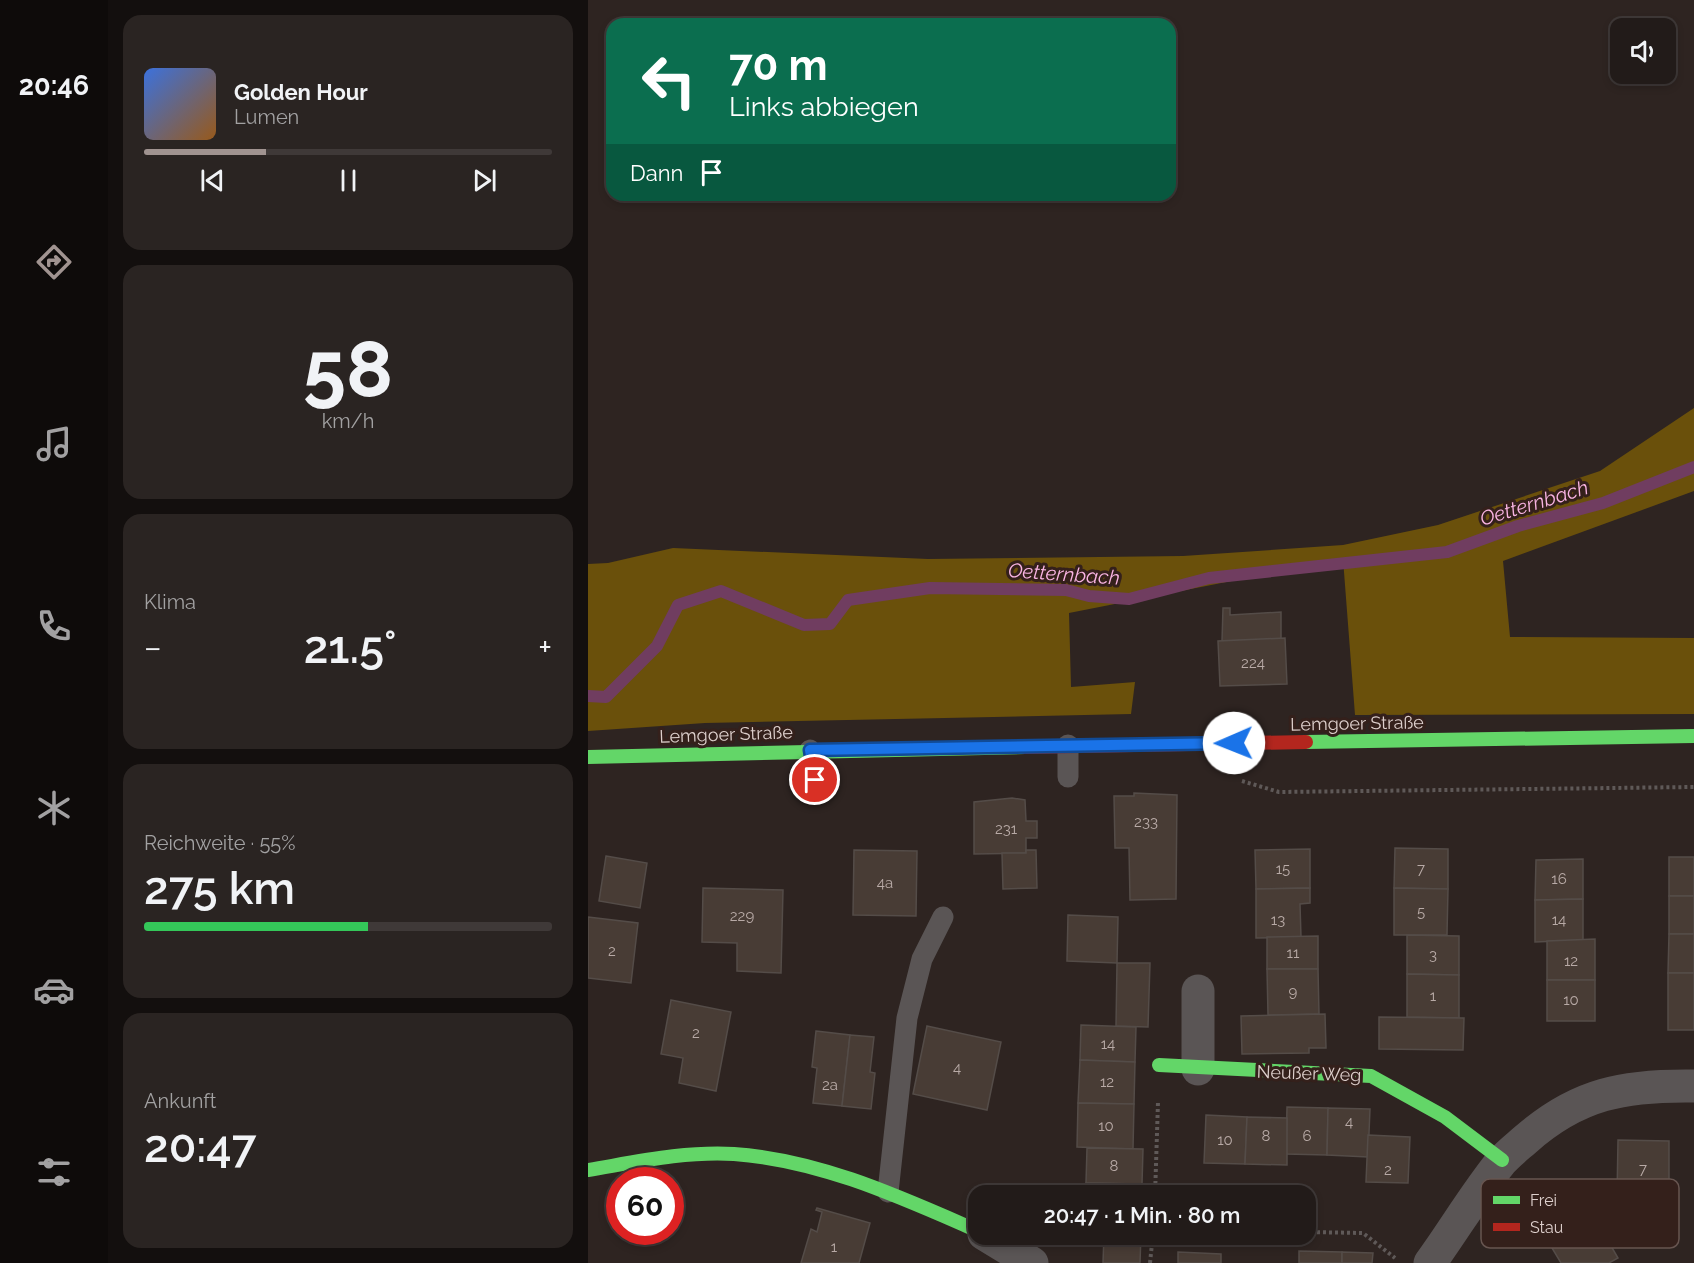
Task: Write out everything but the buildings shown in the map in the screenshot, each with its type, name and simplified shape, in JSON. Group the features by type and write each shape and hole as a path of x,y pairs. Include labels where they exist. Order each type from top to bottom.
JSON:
{"main road":[{"name":"Lemgoer Straße","path":"588,758 810,750 1694,736"},
{"name":"Neußer Weg","path":"1159,1065 1198,1069 1371,1076 1445,1117 1502,1160"},
{"path":"588,1170 698,1154 762,1158 822,1170 888,1192 968,1227"}],"street":[{"path":"1198,991 1198,1069"},
{"path":"1486,1179 1502,1160 1534,1132 1567,1109 1588,1098 1657,1086 1694,1086"},
{"path":"1415,1262 1481,1185"},
{"path":"1002,1245 1032,1263"}],"lane":[{"path":"1068,745 1068,777"},
{"path":"810,750 815,780"},
{"path":"888,1192 906,1018 922,959 943,917"}],"path":[{"path":"1236,779 1279,792 1694,787"},
{"path":"1155,1185 1159,1065"},
{"path":"1316,1232 1363,1233 1415,1262"},
{"path":"1150,1263 1152,1245"}],"shaded area":[{"path":"1694,408 1694,491 1503,561 1510,637 1694,638 1694,714 1355,715 1343,559 1069,613 1071,687 1135,682 1131,714 705,723 588,731 588,564 608,563 673,548 928,559 1183,556 1343,545 1438,525 1600,471"}],"waterway":[{"name":"Oetternbach","path":"588,696 606,697 657,646 678,605 721,591 804,625 830,624 848,600 930,588 1066,590 1089,596 1129,599 1209,578 1447,552 1518,526 1603,503 1694,467"}],"traffic: fast":[{"path":"1306,742 1694,736"},
{"path":"588,757 1025,747"},
{"path":"1159,1065 1371,1076 1445,1117 1502,1160"},
{"path":"588,1170 697,1154 734,1154 766,1158 797,1164 859,1182 968,1227"}],"traffic: jam":[{"path":"1025,747 1306,742"}],"route":[{"path":"815,780 810,750 1234,743"}]}
